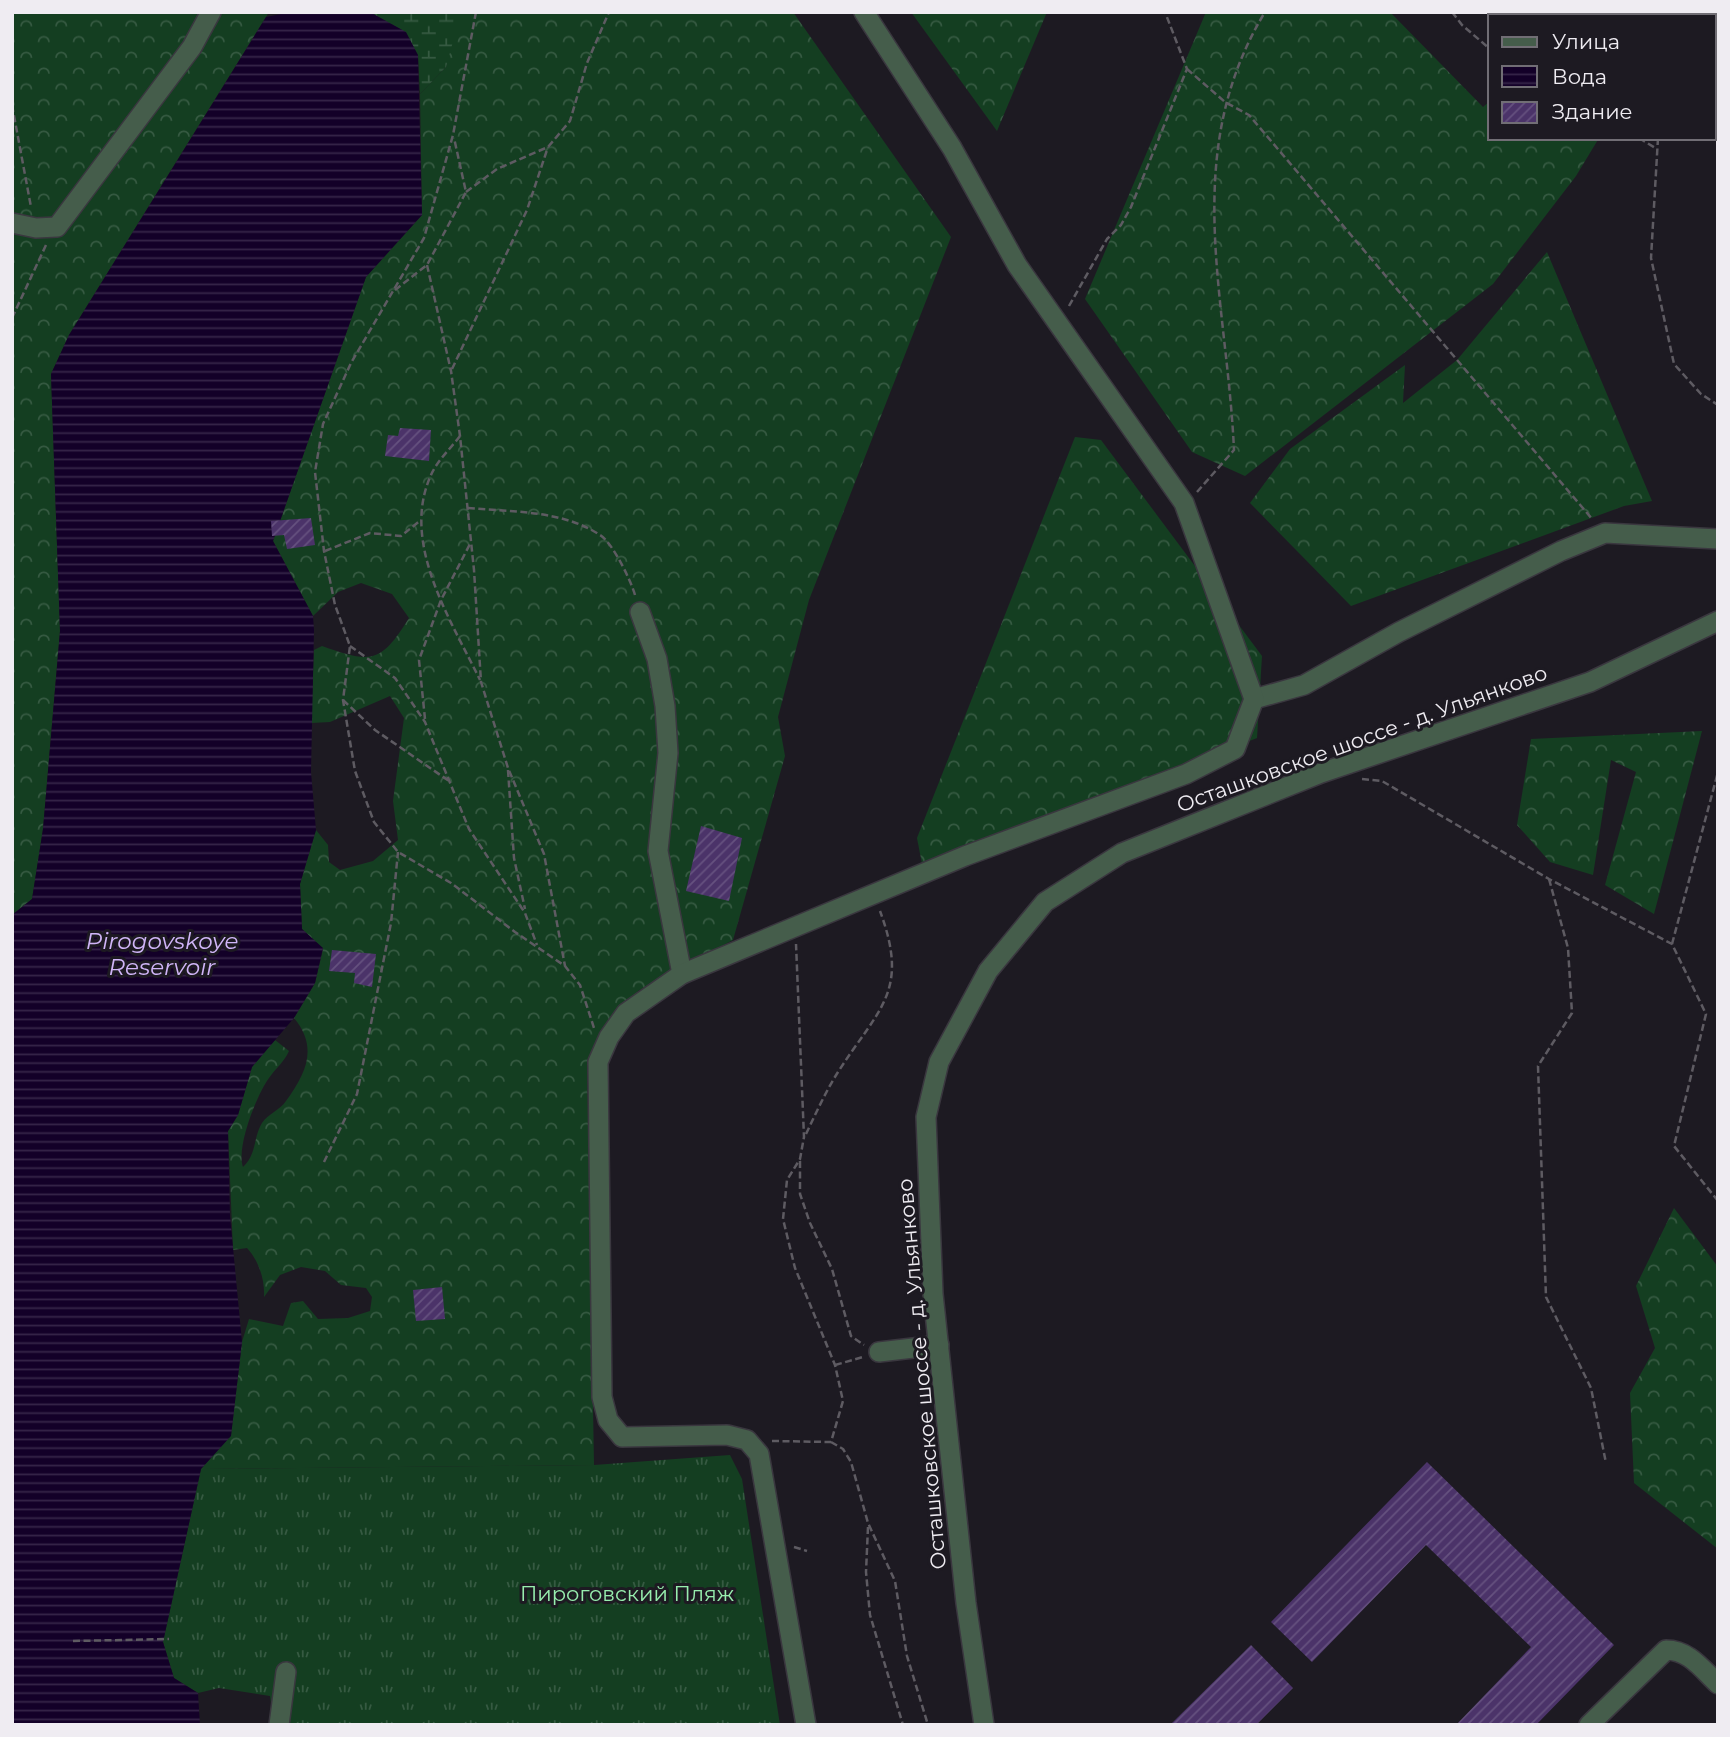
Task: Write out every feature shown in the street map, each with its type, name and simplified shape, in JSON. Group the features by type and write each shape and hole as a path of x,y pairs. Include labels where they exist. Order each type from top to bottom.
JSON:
{"street":[{"path":"12,223 36,228 57,227 192,47 211,12"},
{"path":"807,1725 759,1454 747,1440 727,1435 622,1437 608,1420 601,1397 598,1062 609,1037 626,1013 682,974 965,856 1186,774 1235,749 1254,699 1184,503 1017,265 952,148 864,12"},
{"path":"1254,699 1304,685 1399,632 1561,551 1605,533 1718,539"},
{"path":"640,612 657,659 665,706 668,753 658,851 682,974"},
{"name":"Осташковское шоссе - д. Ульянково","path":"984,1725 967,1603 928,1235 926,1116 939,1062 964,1011 988,971 1045,902 1122,853 1321,773 1590,682 1718,621"},
{"path":"879,1352 939,1345"},
{"path":"1589,1725 1666,1650 1678,1650 1689,1657 1718,1684"},
{"path":"279,1725 286,1672"}],"path":[{"path":"476,12 453,135 424,238 351,363 323,424 315,472 324,551 335,605 350,646 343,700 355,771 374,822 398,852 451,883 515,933 537,945 565,966 580,985 588,1003 598,1062"},
{"path":"451,371 527,210 548,147 570,121 587,63 610,12"},
{"path":"1166,12 1187,69 1225,102 1249,115 1605,533"},
{"path":"1184,503 1205,485 1234,450 1231,392 1214,251 1213,177 1225,102 1246,43 1265,12"},
{"path":"1452,12 1462,25 1488,47"},
{"path":"1058,324 1107,239 1121,225 1131,207 1187,69"},
{"path":"12,104 36,228"},
{"path":"453,135 466,192"},
{"path":"1642,140 1657,149"},
{"path":"1658,140 1651,258 1674,364 1701,394 1718,405"},
{"path":"393,292 426,265 466,192 497,169 548,147"},
{"path":"12,318 40,256 57,227"},
{"path":"426,265 451,371 460,436 472,542 481,682"},
{"path":"12,413 12,423"},
{"path":"460,436 431,475 421,520 427,565 481,682 508,768 544,854 565,966"},
{"path":"468,508 548,515 602,536 631,580 640,612"},
{"path":"324,551 370,533 401,536 421,520"},
{"path":"425,722 419,660 441,600 472,542"},
{"path":"350,646 395,678 425,722 469,829 525,913"},
{"path":"343,700 375,730 449,781"},
{"path":"508,768 514,858 525,913 537,945"},
{"path":"1672,944 1718,772"},
{"path":"1352,777 1382,781 1549,879 1672,944 1706,1014 1674,1146 1718,1201"},
{"path":"324,1161 357,1094 391,923 398,852"},
{"path":"1549,879 1568,948 1572,1013 1538,1066 1546,1297 1591,1388 1606,1463"},
{"path":"804,1137 838,1071 876,1019 888,993 894,968 890,938 873,894"},
{"path":"795,928 804,1137 800,1159 800,1194 832,1269 851,1336 879,1352"},
{"path":"800,1159 788,1180 783,1219 795,1268 835,1365 843,1401 831,1442"},
{"path":"835,1365 879,1352"},
{"path":"747,1440 831,1442 843,1449 851,1462 868,1523 895,1581 910,1669 928,1725"},
{"path":"868,1523 866,1572 870,1615 903,1725"},
{"path":"73,1640 169,1639"}],"green space":[{"path":"12,12 269,12 69,335 51,374 60,631 43,829 32,899 12,915 12,236 17,226 12,219"},
{"path":"369,12 461,12 446,67 420,94 418,56"},
{"path":"454,12 793,12 951,237 809,600 778,717 785,756 733,940 638,991 587,1062 594,1465 201,1469 231,1435 242,1342 249,1319 283,1326 291,1303 303,1301 318,1319 348,1318 370,1311 372,1297 366,1288 341,1285 325,1271 301,1267 280,1275 264,1297 255,1259 247,1248 233,1250 228,1131 238,1115 252,1067 275,1040 289,1051 264,1086 253,1109 242,1148 243,1167 251,1157 262,1123 286,1101 307,1060 306,1039 294,1018 315,983 323,949 302,929 300,884 316,830 328,845 329,862 340,870 373,861 398,840 393,801 404,718 390,696 330,722 311,723 314,650 322,646 353,656 374,656 391,644 409,618 392,594 361,583 338,592 313,616 273,541 366,277 422,215 420,94 446,67"},
{"path":"911,12 1047,12 997,131"},
{"path":"1206,12 1390,12 1483,107 1488,103 1488,140 1598,140 1576,176 1493,284 1245,476 1192,452 1085,299"},
{"path":"1547,252 1652,501 1624,506 1351,606 1250,503 1290,449 1405,365 1403,403 1457,360"},
{"path":"1075,437 1101,440 1262,656 1257,738 923,869 917,838"},
{"path":"1702,731 1654,914 1605,885 1636,772 1611,760 1593,875 1550,862 1517,825 1531,739"},
{"path":"1674,1208 1718,1267 1718,1549 1634,1483 1630,1393 1655,1348 1636,1286"},
{"name":"Пироговский Пляж","path":"730,1455 742,1479 780,1725 274,1725 270,1696 219,1688 198,1693 174,1678 163,1642 201,1469 594,1465"}],"water":[{"name":"Pirogovskoye Reservoir","path":"291,12 370,12 406,32 418,55 422,215 366,277 273,541 313,616 311,772 316,830 300,884 302,929 323,948 315,983 294,1018 252,1067 238,1115 228,1131 230,1216 242,1342 231,1436 201,1469 163,1642 174,1678 198,1693 200,1725 12,1725 12,915 32,899 43,829 60,631 51,374 69,335 266,17"}],"building":[{"path":"400,428 431,430 429,461 385,456 388,435 398,436"},
{"path":"311,518 315,545 287,549 284,535 272,536 271,521"},
{"path":"701,826 742,838 729,901 686,891"},
{"path":"332,950 376,954 372,987 354,983 355,973 329,971"},
{"path":"442,1287 445,1319 416,1321 413,1290"},
{"path":"1427,1462 1614,1645 1536,1725 1456,1725 1531,1647 1426,1545 1312,1662 1271,1622"},
{"path":"1251,1645 1293,1688 1256,1725 1170,1725"}]}
